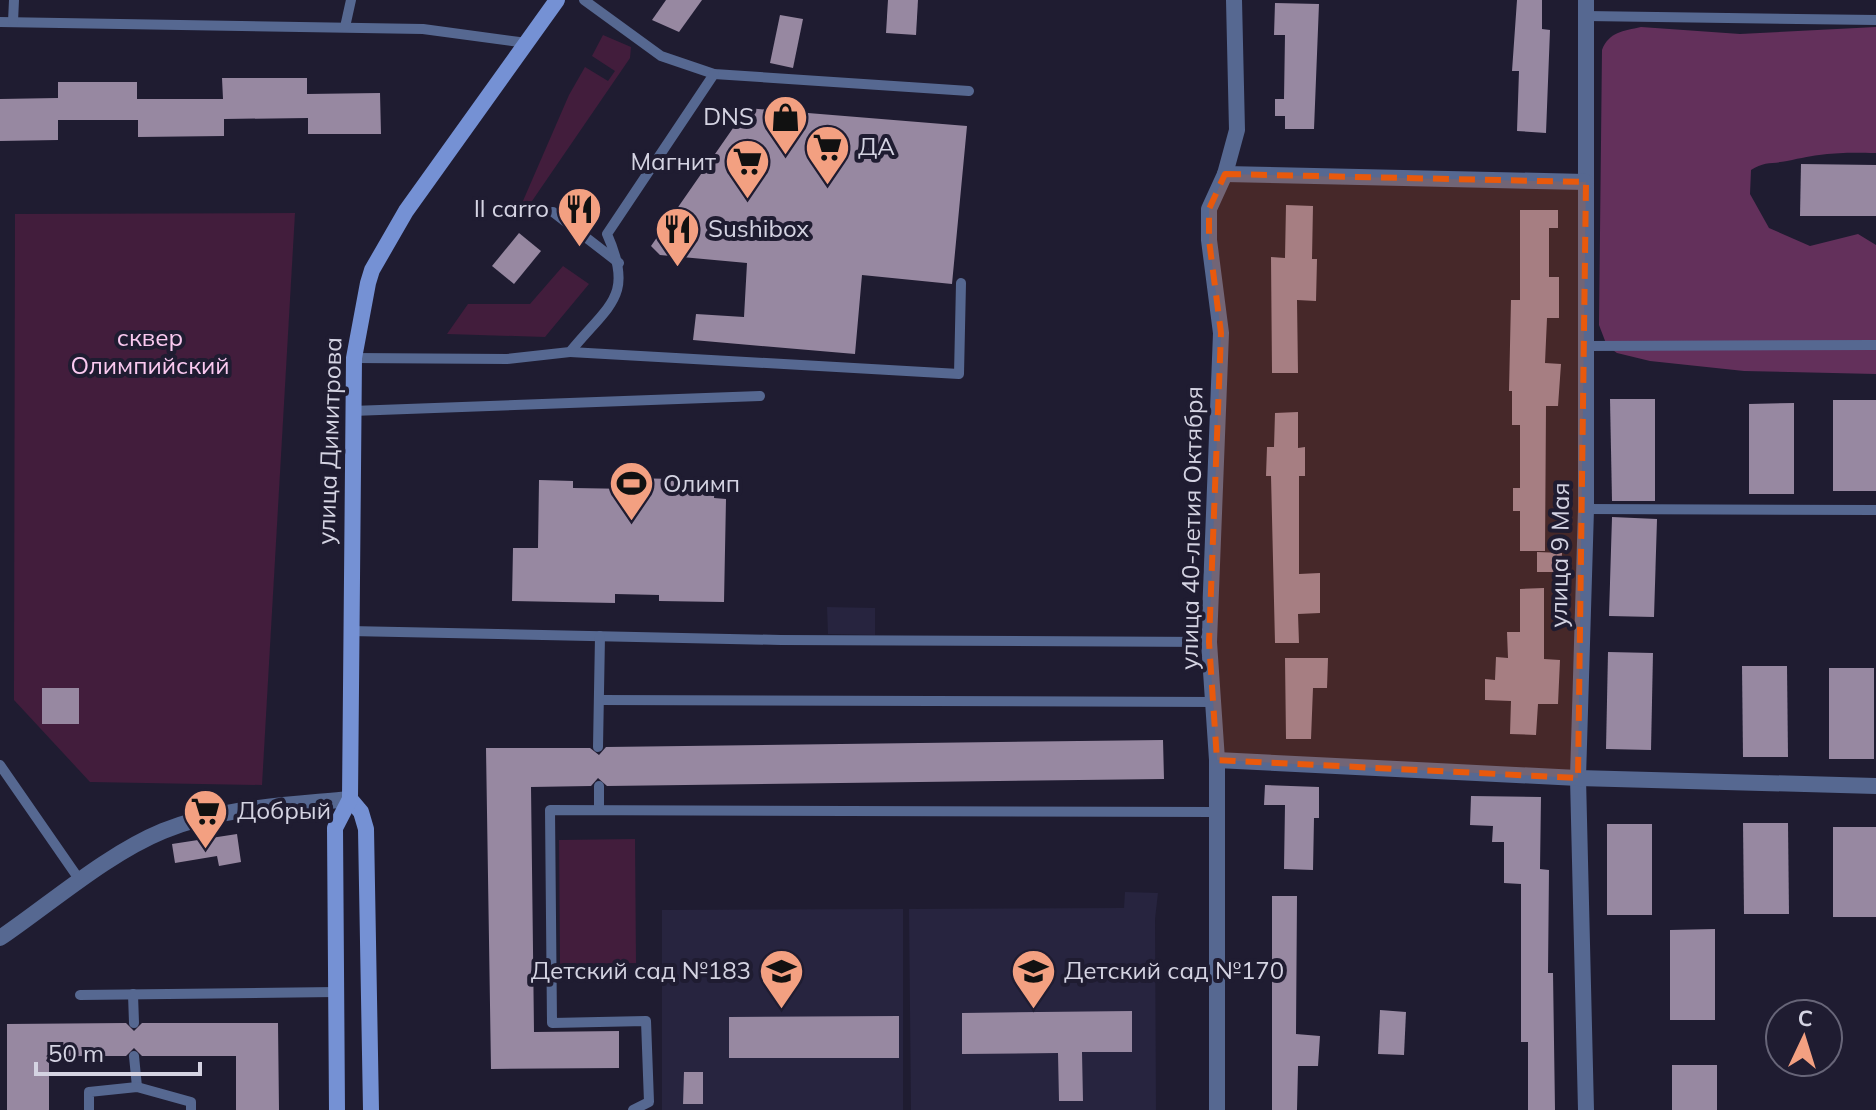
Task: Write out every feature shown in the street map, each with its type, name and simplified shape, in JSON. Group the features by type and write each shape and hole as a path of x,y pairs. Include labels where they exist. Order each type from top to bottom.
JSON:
{"main road":[{"name":"улица Димитрова","path":"337,1110 335,828 350,799 352,411 354,358 368,283 384,247 406,211 557,0"},
{"name":"улица Димитрова","path":"350,799 361,812 366,829 371,1110"}],"street":[{"name":"улица 40-летия Октября","path":"1217,1110 1217,760 1209,642 1221,333 1209,240 1209,209 1225,174 1237,130 1234,0"},
{"name":"улица 9 Мая","path":"1586,8 1586,509 1578,778 1586,1110"},
{"path":"1225,174 1586,182"},
{"path":"1217,760 1578,778 1876,786"},
{"path":"0,938 136,845 165,830 270,807 350,799"}],"lane":[{"path":"13,22 14,0"},
{"path":"345,27 351,0"},
{"path":"584,0 661,56 714,74 969,91"},
{"path":"1586,8 1876,20"},
{"path":"0,22 423,29 527,43"},
{"path":"570,352 619,292 621,264 607,234 714,74"},
{"path":"553,212 621,264"},
{"path":"354,358 507,359 570,352 959,374 961,283"},
{"path":"1587,346 1876,345"},
{"path":"352,411 760,396"},
{"path":"1586,509 1876,510"},
{"path":"349,631 1209,642"},
{"path":"598,747 600,636"},
{"path":"600,700 1214,702"},
{"path":"0,765 82,882"},
{"path":"599,786 599,809"},
{"path":"633,1110 649,1102 646,1021 552,1023 550,810 1215,812"},
{"path":"80,995 336,992"},
{"path":"133,994 134,1023"},
{"path":"134,1056 137,1087"},
{"path":"89,1110 89,1092 137,1087 191,1102 191,1110"}],"highlighted area":[{"path":"1225,174 1586,182 1578,778 1217,760 1209,642 1221,333 1209,240 1209,209"}],"shaded area":[{"path":"1641,27 1740,34 1876,27 1876,153 1811,156 1760,165 1751,170 1750,194 1769,228 1810,246 1858,234 1876,245 1876,374 1744,371 1650,361 1617,353 1607,346 1599,325 1602,50 1613,36"},
{"path":"827,607 875,608 875,635 828,634"},
{"name":"Детский сад №170","path":"1125,892 1158,893 1155,919 1156,1110 911,1110 909,909 1124,908"},
{"name":"Детский сад №183","path":"903,909 903,1110 662,1110 662,910"}],"green space":[{"path":"603,35 631,47 630,58 519,220 516,217 569,95 585,67 608,81 615,71 592,56"},
{"name":"сквер Олимпийский","path":"295,213 262,785 90,782 14,700 15,214"},
{"path":"563,266 589,284 545,337 447,334 468,304 530,304"},
{"path":"635,839 636,963 560,964 559,840"}],"building":[{"path":"666,0 702,0 679,32 652,20"},
{"path":"888,0 918,0 916,35 886,33"},
{"path":"1517,0 1542,0 1542,29 1550,30 1546,133 1517,131 1519,71 1512,71"},
{"path":"1275,3 1319,4 1314,129 1285,129 1285,116 1275,116 1275,99 1284,99 1285,35 1274,35"},
{"path":"780,15 803,19 793,68 770,63"},
{"path":"222,78 307,78 307,94 380,93 381,134 308,134 308,118 224,119 224,136 138,137 138,120 58,120 58,140 0,141 0,99 58,98 58,82 137,82 137,99 223,99"},
{"name":"ДА","path":"747,108 967,126 952,284 862,275 855,354 693,340 696,314 744,317 747,263 660,255 651,246"},
{"path":"1801,164 1876,165 1876,216 1800,216"},
{"path":"1286,205 1313,206 1312,259 1317,259 1316,301 1297,300 1298,373 1272,373 1271,257 1285,258"},
{"path":"1520,210 1558,210 1558,228 1549,228 1549,277 1559,277 1559,318 1547,318 1545,363 1561,364 1558,406 1546,406 1545,551 1520,551 1520,511 1513,511 1513,488 1520,488 1520,425 1512,425 1512,391 1509,391 1511,300 1520,300"},
{"path":"519,233 541,251 514,284 492,266"},
{"path":"1610,399 1655,399 1655,501 1612,501"},
{"path":"1833,400 1876,400 1876,491 1833,491"},
{"path":"1794,403 1794,494 1749,494 1749,404"},
{"path":"1298,412 1298,448 1305,447 1305,476 1299,476 1299,574 1320,573 1320,613 1298,614 1299,643 1275,643 1271,476 1266,476 1267,447 1274,447 1275,413"},
{"name":"Олимп","path":"632,478 715,480 714,498 726,499 724,602 659,601 659,595 615,594 615,603 512,601 513,548 538,548 539,480 573,481 573,488 632,489"},
{"path":"1612,517 1657,519 1654,617 1609,616"},
{"path":"1537,552 1562,553 1561,572 1537,572"},
{"path":"1544,588 1544,659 1560,660 1558,704 1538,704 1536,735 1510,734 1511,701 1485,700 1485,679 1495,680 1496,657 1508,658 1507,632 1520,632 1520,589"},
{"path":"1608,652 1653,653 1651,750 1606,749"},
{"path":"1285,658 1328,658 1327,688 1313,688 1311,739 1286,739"},
{"path":"1742,666 1787,666 1788,757 1743,757"},
{"path":"1829,668 1874,668 1874,759 1829,759"},
{"path":"42,688 79,688 79,724 42,724"},
{"path":"1163,740 1164,779 607,786 598,778 591,786 531,787 534,1032 619,1031 619,1068 491,1069 486,748 590,748 599,755 606,747"},
{"path":"1265,785 1319,787 1319,818 1314,818 1313,870 1284,869 1285,805 1264,805"},
{"path":"1471,796 1541,797 1540,869 1549,870 1548,973 1553,973 1555,1110 1528,1110 1528,1042 1521,1042 1521,884 1504,883 1504,842 1492,842 1493,826 1470,825"},
{"path":"1743,823 1788,823 1789,914 1744,914"},
{"path":"1607,824 1652,824 1652,915 1607,915"},
{"path":"1833,827 1876,827 1876,917 1833,917"},
{"name":"Добрый","path":"237,834 241,862 219,866 217,856 175,863 172,844"},
{"path":"1272,896 1297,896 1296,1034 1320,1036 1318,1066 1298,1066 1297,1110 1272,1110"},
{"path":"1715,929 1715,1020 1670,1020 1670,930"},
{"path":"1380,1010 1406,1012 1404,1055 1378,1054"},
{"path":"1132,1011 1132,1052 1082,1052 1083,1101 1059,1101 1058,1053 962,1054 962,1013"},
{"path":"899,1016 899,1058 729,1058 729,1017"},
{"path":"126,1023 134,1031 142,1023 278,1023 279,1110 236,1110 236,1056 142,1056 134,1048 126,1056 49,1056 49,1110 7,1110 7,1024"},
{"path":"1672,1065 1717,1065 1717,1110 1672,1110"},
{"path":"684,1072 703,1072 703,1104 683,1104"}],"place":[{"name":"DNS","path":"785,156"},
{"name":"ДА","path":"827,186"},
{"name":"Магнит","path":"747,201"},
{"name":"Il carro","path":"580,248"},
{"name":"Sushibox","path":"677,268"},
{"name":"Олимп","path":"632,523"},
{"name":"Добрый","path":"206,850"},
{"name":"Детский сад №183","path":"782,1010"},
{"name":"Детский сад №170","path":"1033,1010"}]}
